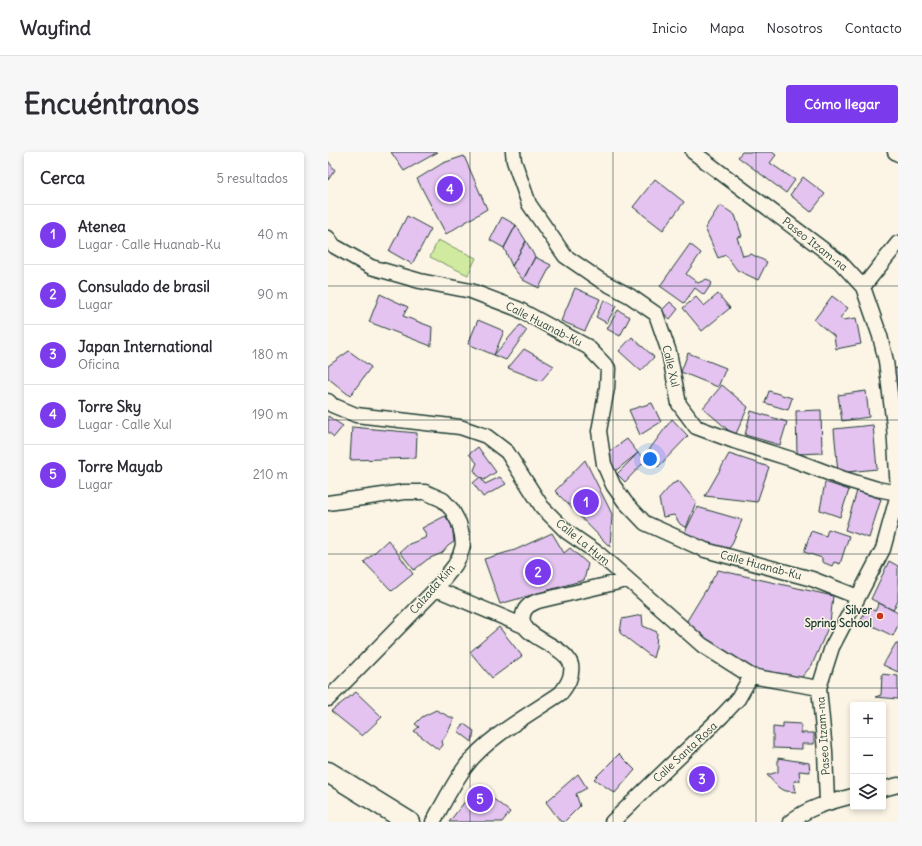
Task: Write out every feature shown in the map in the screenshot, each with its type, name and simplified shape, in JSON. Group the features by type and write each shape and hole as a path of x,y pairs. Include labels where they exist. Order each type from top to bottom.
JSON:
{"street":[{"name":"Calle Xul","path":"513,152 514,161 529,204 565,256 600,280 630,296 656,314 668,352 679,404 696,427 791,459 844,479 877,489 898,493"},
{"name":"Paseo Itzam-na","path":"693,152 840,262 863,287 880,336 886,361 896,426 898,493 883,549 832,647 819,688 825,751 827,802"},
{"name":"Calle Huanab-Ku","path":"328,238 334,246 371,267 420,281 471,291 518,309 588,347 608,368 607,388 599,431 604,464 613,485 621,497 645,523 705,550 812,579 858,597"},
{"path":"863,287 898,244"},
{"name":"Calle La Hum","path":"328,401 332,405 356,415 460,427 486,436 507,452 542,507 566,532 599,554 702,645 751,676 819,688"},
{"name":"Calzada Kim","path":"328,503 416,491 425,492 443,500 452,510 459,523 462,535 460,555 455,565 436,589 328,699"},
{"path":"524,626 522,617 524,610 529,605 553,597 627,580"},
{"path":"433,822 466,766 481,749 561,693 568,683 571,674 571,665 567,656 535,636 524,626 436,589"},
{"name":"Calle Santa Rosa","path":"613,822 722,716 738,699 751,676"},
{"path":"328,772 409,822"},
{"path":"886,788 898,785"},
{"path":"790,822 801,814 827,802 850,797"}],"green space":[{"path":"438,240 476,258 468,275 430,257"}],"building":[{"path":"391,152 438,152 404,171"},
{"path":"742,152 772,152 776,155 770,163 795,180 786,193 738,157"},
{"path":"464,156 487,209 446,234 417,179 443,163"},
{"path":"328,161 335,170 328,180"},
{"path":"803,177 825,194 811,212 790,195"},
{"path":"655,179 684,202 663,230 633,207"},
{"path":"720,205 735,215 742,236 737,237 743,256 751,254 767,262 758,280 737,270 726,255 718,258 705,228"},
{"path":"407,216 431,229 412,264 389,251"},
{"path":"502,217 516,225 504,248 490,240"},
{"path":"516,225 526,241 512,266 504,248"},
{"path":"526,241 535,257 523,280 512,266"},
{"path":"690,244 701,253 686,274 698,283 707,279 712,283 704,295 695,288 684,303 660,286"},
{"path":"535,257 551,265 539,288 523,280"},
{"path":"575,288 600,299 585,331 561,321"},
{"path":"380,294 408,307 403,316 432,327 431,346 369,322"},
{"path":"718,294 730,308 702,331 683,308 696,297 704,306"},
{"path":"832,296 848,308 840,318 843,320 856,318 861,344 836,349 834,336 814,320"},
{"path":"604,300 616,306 607,323 596,317"},
{"path":"670,302 678,309 670,319 661,311"},
{"path":"618,310 630,317 620,336 607,329"},
{"path":"478,320 504,331 494,355 468,344"},
{"path":"520,325 527,330 506,360 494,355"},
{"path":"632,337 654,357 641,371 619,351"},
{"path":"524,349 554,366 541,381 508,368"},
{"path":"349,351 371,367 350,396 328,378 328,366"},
{"path":"688,353 726,368 718,387 681,372"},
{"path":"898,368 898,418 892,369"},
{"path":"722,385 748,407 735,436 703,408"},
{"path":"769,391 792,398 788,410 765,403"},
{"path":"866,391 869,417 842,421 838,395"},
{"path":"652,403 661,422 640,435 629,410"},
{"path":"821,410 822,453 797,454 796,411"},
{"path":"751,411 787,422 780,445 745,435"},
{"path":"328,416 343,426 334,437 328,432"},
{"path":"672,419 688,436 658,467 646,454"},
{"path":"873,425 877,469 838,473 834,429"},
{"path":"352,427 417,433 416,458 350,460"},
{"path":"627,439 638,453 614,472 606,454"},
{"path":"478,447 496,472 484,480 477,475 474,470 477,463 469,454"},
{"path":"638,453 645,461 625,482 617,474"},
{"path":"729,454 769,467 757,502 705,496"},
{"path":"585,460 612,514 610,547 555,491"},
{"path":"480,477 485,484 500,477 506,484 483,497 473,483"},
{"path":"679,481 696,502 686,528 680,524 674,515 663,517 659,499 672,484"},
{"path":"825,482 849,490 840,517 820,510"},
{"path":"857,491 881,499 869,538 845,530"},
{"path":"697,507 742,520 731,546 725,551 682,538"},
{"path":"445,516 451,524 454,542 442,553 428,559 414,570 400,552 409,544 425,538 426,534 422,528"},
{"path":"828,529 849,536 840,564 834,562 832,566 822,562 822,558 804,552 811,531 826,536"},
{"path":"552,533 564,553 570,548 588,564 584,580 500,604 484,559 515,550"},
{"path":"388,540 413,574 392,591 364,562"},
{"path":"889,561 898,566 898,601 893,610 871,599"},
{"path":"718,570 833,596 830,623 812,665 800,679 745,667 685,624"},
{"name":"Silver Spring School","path":"879,603 898,613 898,625 893,636 861,620 867,607 875,611"},
{"path":"642,615 643,626 657,632 656,647 653,658 620,633 622,619"},
{"path":"499,627 522,656 492,678 470,652"},
{"path":"896,643 898,644 898,672 883,665"},
{"path":"882,674 898,676 898,699 875,697 881,695"},
{"path":"356,692 382,717 362,736 331,711"},
{"path":"436,710 454,719 442,741 443,745 439,750 414,731 419,727 415,724 422,717"},
{"path":"783,723 801,724 801,733 814,733 814,744 802,744 802,749 773,748 773,727 783,728"},
{"path":"464,724 474,731 472,742 458,731"},
{"path":"619,754 635,770 615,793 594,779"},
{"path":"778,758 809,763 810,772 799,771 800,781 794,781 796,792 786,791 779,788 767,775 778,772"},
{"path":"578,774 587,788 576,794 580,806 564,822 561,822 546,802"},
{"path":"477,786 510,812 502,822 449,822"}],"place":[{"name":"Torre Sky","path":"450,189"},
{"name":"Atenea","path":"586,502"},
{"name":"Consulado de brasil","path":"538,572"},
{"name":"Silver Spring School","path":"880,616"},
{"name":"Japan International","path":"702,779"},
{"name":"Torre Mayab","path":"480,799"}]}
